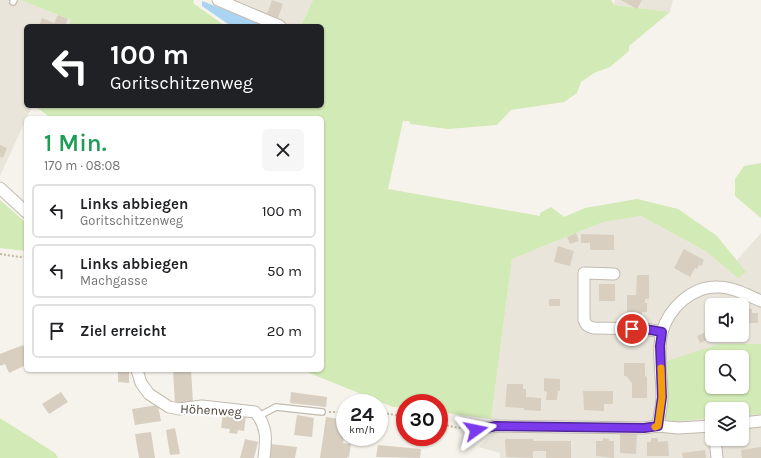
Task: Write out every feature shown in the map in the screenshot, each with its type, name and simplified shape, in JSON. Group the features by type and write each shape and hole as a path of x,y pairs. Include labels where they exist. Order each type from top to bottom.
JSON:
{"street":[{"path":"218,0 275,24"},
{"path":"0,188 24,210"},
{"path":"614,274 584,274 584,320 586,324 589,327 594,328 645,329 662,332"},
{"path":"658,426 662,397 660,346 662,332 667,319 676,306 689,296 703,289 717,286 741,292 761,301"},
{"name":"Höhenweg","path":"138,372 141,383 149,394 169,407 179,409 202,406 255,412 259,416 267,436 264,458"},
{"path":"749,422 761,421"},
{"path":"476,430 496,426 644,428 658,426 678,428 705,426"},
{"path":"716,446 717,458"}],"lane":[{"path":"259,416 276,407 322,412"}],"path":[{"path":"0,254 24,256"},
{"path":"322,412 336,412"},
{"path":"448,425 476,430"}],"shaded area":[{"path":"0,0 21,0 71,20 69,24 24,24 24,108 31,108 27,116 24,116 24,124 0,176"},
{"path":"229,0 313,0 302,24 287,24"},
{"path":"615,0 673,0 670,12 614,5"},
{"path":"641,216 707,252 729,269 761,233 761,458 500,458 500,453 479,447 494,432 491,419 512,259 603,222"}],"green space":[{"path":"21,0 194,0 193,3 222,24 69,24 71,20"},
{"path":"313,0 611,0 614,5 670,12 629,46 629,51 610,67 594,73 581,82 577,93 564,102 511,110 497,125 448,129 410,124 409,121 403,121 388,189 540,216 540,213 551,207 564,217 585,208 637,199 678,209 717,236 746,272 738,278 707,252 641,216 603,222 512,259 491,419 448,413 448,394 396,394 396,407 393,407 388,405 388,394 361,394 307,372 324,372 324,116 48,116 38,108 324,108 324,24 302,24"},
{"path":"761,163 761,218 735,196 735,179 744,166"},
{"path":"0,200 24,221 24,251 0,248"},
{"path":"719,344 761,344 761,414 749,415 749,402 705,402 705,419 669,422 665,418 668,392 667,361"},
{"path":"0,418 55,453 58,458 0,458"}],"water":[{"path":"202,1 262,24 228,24 202,6"}],"building":[{"path":"272,0 283,4 278,18 267,14"},
{"path":"621,0 642,0 637,9"},
{"path":"58,15 68,19 66,24 40,24 42,18 54,23"},
{"path":"0,145 7,148 3,158 0,157"},
{"path":"576,233 579,241 570,244 567,237"},
{"path":"581,234 614,235 614,250 590,250 590,243 581,243"},
{"path":"558,246 574,251 570,266 554,262"},
{"path":"684,249 704,260 701,266 699,265 697,269 695,268 690,277 674,268"},
{"path":"637,275 649,275 649,299 645,299 645,303 647,303 647,312 642,312 642,316 627,316 627,295 636,295"},
{"path":"599,284 615,284 615,301 599,301"},
{"path":"549,299 560,299 560,306 549,306"},
{"path":"749,309 752,309 752,313 758,313 758,323 749,323"},
{"path":"705,332 705,341 700,343 697,336"},
{"path":"23,345 24,366 9,373 5,364 0,366 0,354"},
{"path":"624,363 645,363 647,398 632,398 632,383 626,376 624,376"},
{"path":"118,372 129,372 129,383 118,382"},
{"path":"173,372 191,372 193,403 175,404"},
{"path":"544,378 560,379 560,391 558,391 557,400 546,400 547,392 544,391"},
{"path":"507,384 523,384 523,389 526,389 526,397 541,398 541,411 505,407"},
{"path":"583,391 613,391 613,404 604,404 604,411 584,410"},
{"path":"61,392 68,402 49,414 42,404"},
{"path":"291,392 327,397 326,407 290,403"},
{"path":"158,405 161,421 135,425 132,409"},
{"path":"223,413 246,416 244,431 238,430 237,434 229,433 230,429 221,428"},
{"path":"297,415 314,418 312,437 294,435"},
{"path":"326,417 336,419 336,446 351,446 349,457 320,458"},
{"path":"175,428 180,454 170,455 166,430"},
{"path":"151,432 155,458 139,458 135,434"},
{"path":"620,433 637,433 636,454 620,453"},
{"path":"603,438 609,439 609,441 614,441 614,458 596,456 596,441 603,441"},
{"path":"651,438 658,438 658,442 668,441 669,456 647,456 647,442 651,442"},
{"path":"245,439 258,442 254,458 240,458"},
{"path":"505,439 571,441 571,458 546,458 546,451 533,451 533,458 506,457"},
{"path":"270,444 297,447 295,458 268,458"},
{"path":"378,446 421,449 420,458 376,457"},
{"path":"761,447 761,458 742,458 741,450"},
{"path":"705,450 706,458 683,458 682,453"}],"slow traffic":[{"path":"655,427 658,426 662,397 661,368"}],"route":[{"path":"476,430 496,426 594,428 644,428 658,426 662,397 660,346 662,332 645,329 632,329"}]}
